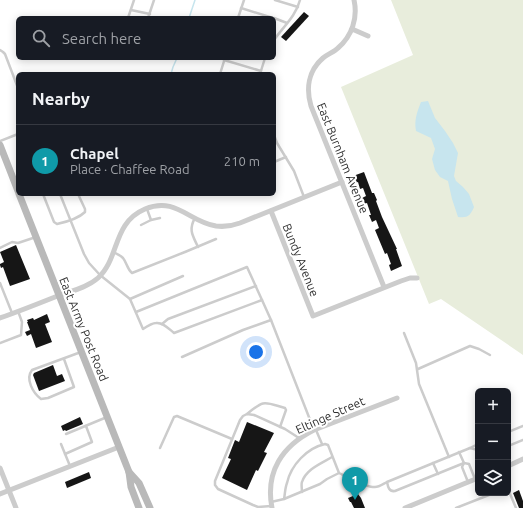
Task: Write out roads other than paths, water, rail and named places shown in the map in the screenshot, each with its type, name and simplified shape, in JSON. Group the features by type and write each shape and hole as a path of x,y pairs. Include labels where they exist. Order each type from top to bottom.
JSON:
{"main road":[{"path":"0,145 16,186"},
{"name":"East Army Post Road","path":"20,196 119,447 130,472 140,483 150,508"},
{"name":"East Army Post Road","path":"130,472 131,487 139,508"}],"street":[{"name":"East Burnham Avenue","path":"354,0 355,14 352,29 344,43 318,62 310,76 308,84 309,99 384,287"},
{"path":"352,29 368,36"},
{"path":"0,318 93,282 104,272 127,223 139,212 147,208 153,206 169,206 183,211 208,224 224,227 232,226 342,182"},
{"name":"Bundy Avenue","path":"271,211 313,316 384,287"},
{"path":"384,287 410,278 418,278"},
{"name":"Eltinge Street","path":"272,505 271,483 273,473 277,464 288,448 299,438 315,430 397,398"},
{"path":"0,494 119,447"},
{"path":"511,465 523,459"},
{"path":"0,468 16,508"},
{"path":"407,508 475,479"}],"lane":[{"path":"129,16 134,0"},
{"path":"131,10 150,14 154,0"},
{"path":"239,16 244,0"},
{"path":"275,0 298,7"},
{"path":"276,36 298,7 300,0"},
{"path":"241,8 267,16"},
{"path":"276,19 287,23"},
{"path":"0,50 5,54 16,83"},
{"path":"221,72 225,60"},
{"path":"228,60 260,72 264,60"},
{"path":"0,141 16,135"},
{"path":"276,140 294,171 305,197"},
{"path":"276,161 286,157"},
{"path":"44,196 56,224 70,220 85,212 79,196"},
{"path":"61,196 89,263 100,275 130,299 143,329 156,323 162,324 174,333 262,300"},
{"path":"147,208 151,220"},
{"path":"195,217 191,227 198,247"},
{"path":"141,225 151,220 160,218"},
{"path":"0,248 12,242 18,244 36,237"},
{"path":"113,252 123,258 129,271 132,273 216,239"},
{"path":"136,312 247,267 271,320 322,444"},
{"path":"130,299 183,276"},
{"path":"0,284 12,314"},
{"path":"162,324 168,319 256,286"},
{"path":"0,343 21,335 22,322 18,311"},
{"path":"182,358 242,330 271,320"},
{"path":"404,333 418,369 419,384 449,457"},
{"path":"418,369 470,346 490,355"},
{"path":"64,359 74,387 48,398 41,399 36,395 29,381 29,374 32,370 82,352"},
{"path":"280,427 286,410 285,408 266,402 258,405 243,416 215,480 215,485 218,489 258,507 272,505 320,484 339,473"},
{"path":"247,414 254,415 299,438"},
{"path":"160,448 174,416 232,439"},
{"path":"66,434 107,417"},
{"path":"65,454 92,442 86,426"},
{"path":"511,431 523,426"},
{"path":"511,445 523,440"},
{"path":"62,444 70,466"},
{"path":"284,499 287,483 298,461 307,452 322,444 328,445 339,473 373,487 377,487 475,446"},
{"path":"470,448 475,449"},
{"path":"459,452 464,463 462,467 468,482"},
{"path":"302,492 302,482 307,474 314,467 333,457"},
{"path":"433,463 438,474"},
{"path":"387,482 390,490 395,492 464,463 469,464 475,474"},
{"path":"456,508 486,496"},
{"path":"511,496 516,508"}],"water":[{"path":"428,101 435,118 453,143 458,153 454,176 456,181 469,194 474,207 470,214 466,217 458,217 448,181 440,177 435,170 432,159 435,149 431,138 416,131 415,123 418,109 421,102"}],"waterway":[{"path":"190,16 195,0"},
{"path":"172,72 176,60"}],"place":[{"name":"Chapel","path":"355,500"}]}
